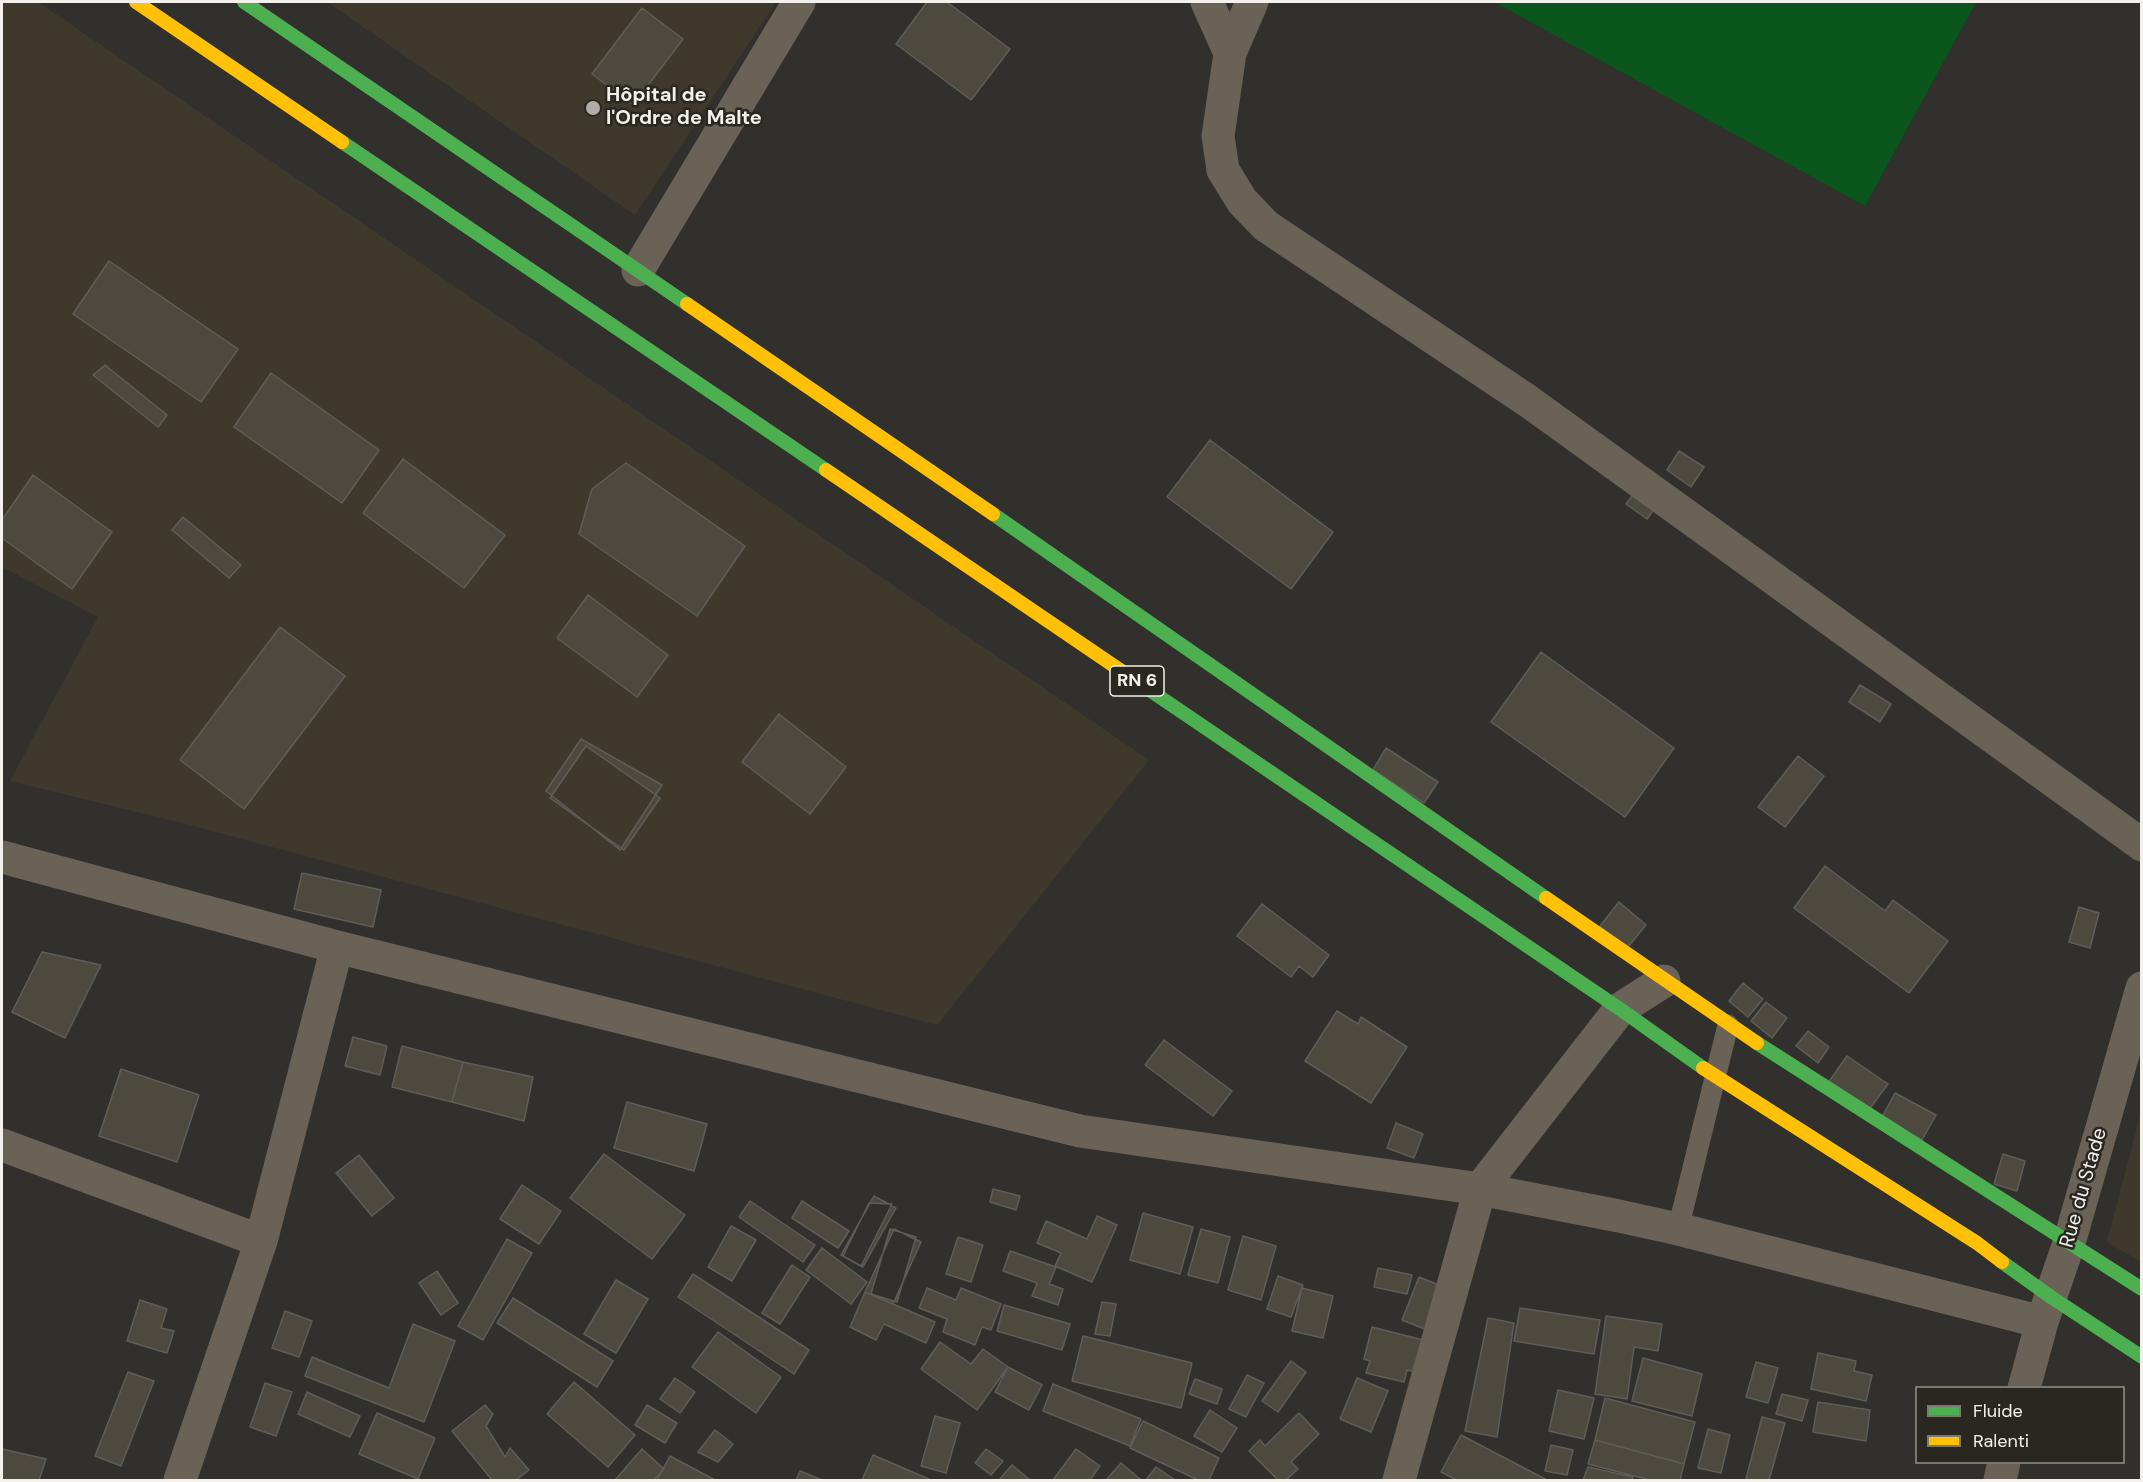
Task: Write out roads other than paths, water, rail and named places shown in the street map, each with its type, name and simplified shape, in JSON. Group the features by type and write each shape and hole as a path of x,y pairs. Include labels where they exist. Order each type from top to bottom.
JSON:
{"main road":[{"name":"RN 6","path":"136,2 1620,1009 1716,1077 1977,1243 2046,1309 2142,1357"},
{"name":"RN 6","path":"244,2 1340,753 1728,1025 2142,1289"}],"street":[{"path":"638,270 799,2"},
{"path":"1207,2 1230,53"},
{"path":"1252,2 1230,53 1218,136 1223,170 1242,201 1266,226 1528,401 2142,845"},
{"path":"2,857 337,947 1080,1131 1480,1189 1678,1229 2046,1309"},
{"path":"180,1480 261,1241 337,947"},
{"path":"1399,1480 1480,1189 1620,1009 1664,981"},
{"name":"Rue du Stade","path":"2025,1386 2046,1309 2069,1243 2142,988"},
{"path":"2,1145 261,1241"},
{"path":"2000,1480 2004,1464"}],"lane":[{"path":"1678,1229 1728,1025"}],"place":[{"name":"Hôpital de l'Ordre de Malte","path":"593,108"}]}
